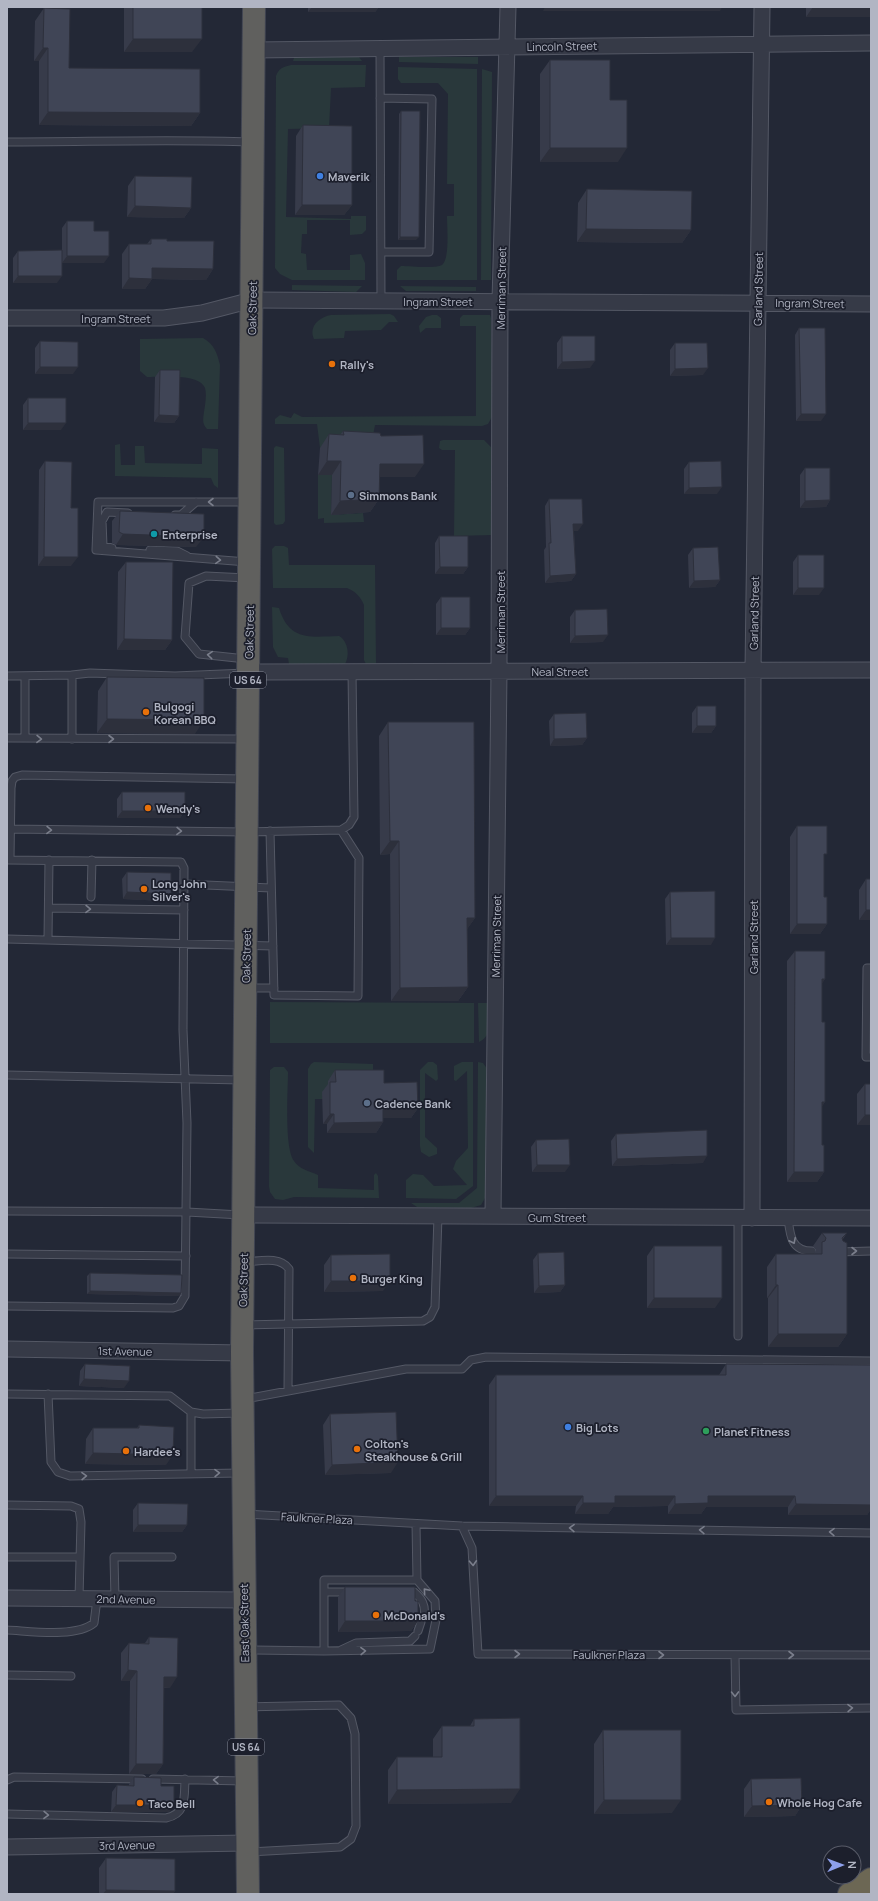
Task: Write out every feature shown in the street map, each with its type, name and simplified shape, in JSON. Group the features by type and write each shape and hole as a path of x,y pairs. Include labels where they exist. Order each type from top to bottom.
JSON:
{"highway":[{"name":"Oak Street","path":"242,1353 254,7"},
{"name":"East Oak Street","path":"242,1353 248,1894"},
{"path":"849,1894 871,1879"}],"street":[{"name":"Merriman Street","path":"493,1216 500,671 500,301 508,7"},
{"name":"Garland Street","path":"745,1218 762,7"},
{"name":"Lincoln Street","path":"254,50 762,43 871,43"},
{"name":"Ingram Street","path":"7,318 164,318 202,313 252,300 758,302 871,304"},
{"name":"Neal Street","path":"248,666 352,672 871,670"},
{"name":"Gum Street","path":"244,1215 871,1218"},
{"name":"1st Avenue","path":"7,1349 242,1353"},
{"name":"2nd Avenue","path":"7,1598 244,1600"},
{"name":"3rd Avenue","path":"7,1847 248,1848"}],"lane":[{"path":"380,49 381,300"},
{"path":"380,98 432,99 430,252 381,252"},
{"path":"7,142 183,140 253,142"},
{"path":"249,570 191,558 96,550 98,502 250,502"},
{"path":"166,514 181,515 196,502"},
{"path":"137,513 107,512 102,521 103,546 109,548 177,551 191,558"},
{"path":"248,666 199,654 185,637 189,583 206,576 249,570"},
{"path":"7,676 72,676 90,673 175,676 248,666"},
{"path":"10,830 247,832 341,830 349,825 354,817 352,672"},
{"path":"25,676 25,738"},
{"path":"72,676 72,739"},
{"path":"7,738 248,739"},
{"path":"7,1306 173,1308 179,1306 185,1296 188,1123 183,1030 184,868 181,862 8,860 12,781 15,777 22,775 248,779"},
{"path":"270,831 274,995 358,996 359,858 341,830"},
{"path":"48,860 48,940"},
{"path":"91,897 92,860"},
{"path":"184,884 272,888"},
{"path":"49,908 184,910"},
{"path":"7,939 184,942 273,946"},
{"path":"871,968 867,968 866,1057 871,1057"},
{"path":"246,988 274,988"},
{"path":"7,1075 244,1080"},
{"path":"7,1211 187,1212 244,1215"},
{"path":"243,1325 423,1321 430,1317 435,1308 438,1216"},
{"path":"738,1336 745,1218"},
{"path":"788,1218 790,1237 796,1247 812,1252"},
{"path":"838,1252 871,1251"},
{"path":"7,1254 186,1256"},
{"path":"243,1262 280,1261 286,1264 289,1269 288,1391"},
{"path":"7,1394 170,1396 191,1412 203,1414 243,1406 288,1391 406,1369 462,1369 470,1360 486,1357 871,1361"},
{"path":"48,1394 51,1462 58,1472 70,1476 243,1473"},
{"path":"191,1412 191,1474"},
{"path":"7,1505 71,1506 79,1509 81,1522 79,1598"},
{"name":"Faulkner Plaza","path":"243,1514 462,1526 871,1532"},
{"path":"245,1650 324,1652 430,1649 436,1620 435,1601 417,1580 416,1524"},
{"name":"Faulkner Plaza","path":"462,1526 472,1548 478,1654 871,1655"},
{"path":"7,1557 80,1557"},
{"path":"115,1599 114,1557 172,1557"},
{"path":"324,1652 324,1580 417,1580"},
{"path":"324,1592 362,1592"},
{"path":"339,1651 356,1642 410,1641 423,1619 425,1608 421,1598 414,1592 399,1592"},
{"path":"7,1630 75,1632 88,1628 94,1623 97,1599"},
{"path":"735,1655 736,1710 871,1708"},
{"path":"7,1675 71,1676"},
{"path":"245,1707 339,1705 351,1718 355,1734 356,1826 351,1839 340,1848 248,1848"},
{"path":"7,1780 14,1777 247,1781"},
{"path":"7,1814 166,1818 180,1813 185,1779"}],"shaded area":[{"path":"359,57 362,61 293,61 294,58"},
{"path":"399,57 478,57 478,64 399,62"},
{"path":"291,65 366,65 365,87 331,88 329,128 288,129 286,217 351,219 351,216 366,216 366,230 362,234 350,235 350,220 307,220 307,234 302,234 301,253 306,254 307,270 350,270 350,255 361,254 365,263 365,280 292,280 280,274 275,268 276,76 278,71 282,68"},
{"path":"398,67 477,69 477,280 397,280 397,270 401,266 439,266 445,262 448,234 447,216 454,216 454,184 447,184 448,94 438,83 401,83 398,79"},
{"path":"482,69 492,72 491,280 481,280"},
{"path":"292,285 362,286 356,292 292,290"},
{"path":"400,286 476,287 476,291 406,291"},
{"path":"390,314 394,316 398,322 389,322 381,330 345,331 344,338 314,339 314,326 319,320 327,316"},
{"path":"437,315 441,318 441,328 426,328 420,333 419,326 426,317"},
{"path":"463,315 490,315 491,318 493,415 488,424 482,426 375,425 371,446 320,448 317,424 275,424 275,419 280,415 291,418 294,413 302,417 476,416 476,326 460,326 460,318"},
{"path":"203,338 210,343 214,349 220,365 218,429 207,429 204,425 203,419 206,394 205,388 201,383 195,380 179,377 147,377 140,371 140,339"},
{"path":"484,440 491,447 493,454 492,535 454,536 455,450 442,450 439,448 440,441"},
{"path":"120,444 121,465 135,465 135,446 144,446 145,463 202,464 202,448 218,449 218,488 214,485 211,478 115,476 115,445"},
{"path":"276,446 284,448 285,521 283,524 276,525 274,523 274,448"},
{"path":"318,475 332,475 331,515 363,513 364,522 324,523 324,518 318,519"},
{"path":"275,546 284,546 288,548 289,565 375,565 376,664 366,664 364,660 364,605 359,597 347,588 273,588 272,549"},
{"path":"272,607 279,608 283,619 295,632 302,635 319,637 339,636 342,638 348,653 345,664 289,664 288,658 278,657 273,647"},
{"path":"270,1002 474,1003 474,1043 270,1043"},
{"path":"478,1003 489,1003 490,1020 487,1035 479,1042"},
{"path":"314,1062 373,1064 373,1080 328,1081 328,1092 323,1092 323,1099 315,1099 314,1153 308,1147 308,1069"},
{"path":"428,1062 433,1062 437,1065 438,1079 436,1081 425,1073 425,1137 437,1148 437,1154 429,1157 421,1152 420,1146 420,1070"},
{"path":"462,1062 473,1062 473,1186 456,1199 406,1198 406,1180 413,1174 423,1175 434,1186 467,1185 453,1169 456,1161 468,1148 467,1071 456,1081 454,1080 454,1066"},
{"path":"478,1062 483,1063 490,1073 489,1191 481,1205 471,1208 417,1207 411,1203 459,1203 477,1188"},
{"path":"274,1067 284,1067 288,1072 287,1105 289,1144 291,1154 296,1164 304,1170 318,1175 318,1188 374,1190 374,1175 376,1173 378,1176 379,1198 294,1197 283,1200 275,1199 270,1192 269,1186 270,1070"}],"building":[{"path":"133,7 202,7 202,39 133,39"},
{"path":"44,8 70,9 69,68 200,69 200,113 48,112 48,48 43,48"},
{"path":"550,60 610,60 610,100 627,100 627,148 550,148"},
{"name":"Maverik","path":"401,111 420,111 419,237 400,237"},
{"name":"Maverik","path":"303,125 352,126 352,205 302,205"},
{"path":"135,176 192,177 191,208 135,206"},
{"path":"587,189 692,191 691,230 586,229"},
{"path":"67,221 94,221 94,231 109,231 109,256 67,256"},
{"path":"151,239 167,239 167,241 214,241 213,269 152,268 152,279 129,278 129,244 151,244"},
{"path":"62,250 62,276 18,276 18,251"},
{"path":"799,328 825,328 826,414 801,414"},
{"path":"562,336 595,336 595,361 562,362"},
{"path":"40,341 78,342 78,367 40,367"},
{"path":"675,343 707,343 708,368 675,369"},
{"path":"160,370 180,370 179,416 159,415"},
{"path":"28,398 66,398 66,423 28,423"},
{"name":"Simmons Bank","path":"343,431 380,433 381,436 423,435 424,464 380,464 379,499 340,501 341,461 327,461 329,434 344,435"},
{"path":"45,461 72,462 71,508 78,508 78,557 44,557"},
{"path":"721,461 722,487 689,488 689,462"},
{"path":"805,468 830,468 830,500 805,501"},
{"path":"549,499 582,499 583,524 573,524 576,574 550,576 549,543 551,543"},
{"path":"120,511 204,514 204,537 123,534 119,532"},
{"path":"439,536 468,536 468,567 440,567"},
{"path":"718,547 720,580 694,581 693,548"},
{"path":"798,555 824,555 824,588 798,588"},
{"path":"126,562 173,562 172,640 124,639"},
{"path":"441,597 470,597 470,628 441,628"},
{"path":"607,609 608,635 575,636 575,610"},
{"path":"107,677 204,678 204,720 107,719"},
{"path":"697,706 716,706 716,726 697,726"},
{"path":"586,713 587,738 554,739 554,714"},
{"path":"388,722 474,722 475,918 467,918 468,987 400,988 399,841 390,841"},
{"path":"122,792 185,792 185,811 122,811"},
{"path":"797,826 827,826 827,854 824,854 824,897 827,897 827,924 797,924"},
{"path":"127,872 171,873 171,894 127,892"},
{"path":"866,879 871,879 871,910 866,910"},
{"path":"715,891 715,938 671,938 670,892"},
{"path":"795,951 825,951 825,979 822,979 822,1022 825,1022 825,1102 822,1102 822,1145 824,1145 824,1172 794,1172"},
{"name":"Cadence Bank","path":"335,1070 384,1070 384,1083 417,1082 418,1108 383,1108 383,1122 334,1123 334,1114 330,1114 330,1082 336,1082"},
{"path":"865,1084 871,1084 871,1115 865,1115"},
{"path":"707,1130 707,1156 617,1159 616,1134"},
{"path":"569,1139 570,1165 537,1165 536,1140"},
{"path":"822,1233 847,1233 842,1238 843,1241 847,1243 847,1334 778,1334 778,1285 776,1285 776,1254 822,1254 822,1242 825,1241 826,1238"},
{"path":"654,1246 722,1246 722,1298 654,1298"},
{"path":"564,1252 565,1285 539,1286 538,1253"},
{"path":"390,1254 390,1281 331,1281 331,1255"},
{"path":"90,1273 182,1275 181,1293 90,1291"},
{"path":"85,1364 130,1366 129,1381 84,1379"},
{"path":"726,1364 871,1365 871,1505 796,1504 795,1496 708,1496 708,1503 675,1504 675,1496 615,1496 615,1503 583,1503 583,1496 496,1496 496,1375 726,1375"},
{"name":"Colton's Steakhouse & Grill","path":"396,1412 398,1462 332,1465 330,1414"},
{"path":"139,1425 174,1427 173,1455 93,1453 93,1428 139,1428"},
{"path":"138,1503 188,1504 187,1525 138,1525"},
{"name":"McDonald's","path":"345,1587 415,1587 415,1601 418,1601 418,1621 345,1621"},
{"path":"149,1637 178,1638 177,1677 164,1677 163,1764 136,1764 137,1671 128,1670 129,1643 149,1644"},
{"path":"520,1718 520,1789 397,1790 397,1757 442,1757 442,1726 474,1726 474,1719"},
{"path":"603,1730 681,1730 681,1800 604,1800"},
{"path":"134,1777 161,1778 161,1786 174,1786 174,1805 116,1805 117,1785 134,1786"},
{"path":"801,1778 802,1805 752,1806 751,1779"},
{"path":"106,1858 175,1859 175,1891 106,1890"}],"place":[{"name":"Maverik","path":"320,176"},
{"name":"Rally's","path":"332,364"},
{"name":"Simmons Bank","path":"351,495"},
{"name":"Enterprise","path":"154,534"},
{"name":"Bulgogi Korean BBQ","path":"146,712"},
{"name":"Wendy's","path":"148,808"},
{"name":"Long John Silver's","path":"144,889"},
{"name":"Cadence Bank","path":"367,1103"},
{"name":"Burger King","path":"353,1278"},
{"name":"Big Lots","path":"568,1427"},
{"name":"Planet Fitness","path":"706,1431"},
{"name":"Colton's Steakhouse & Grill","path":"357,1449"},
{"name":"Hardee's","path":"126,1451"},
{"name":"McDonald's","path":"376,1615"},
{"name":"Whole Hog Cafe","path":"769,1802"},
{"name":"Taco Bell","path":"140,1803"}]}
